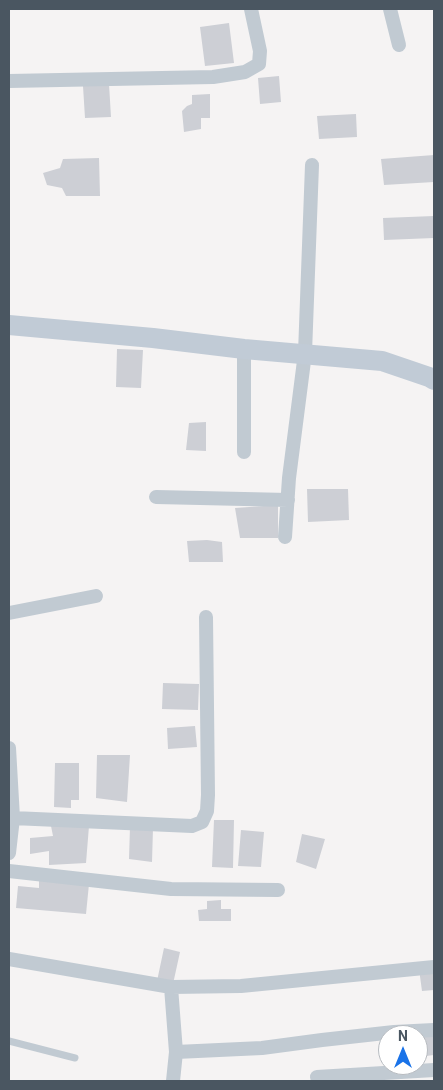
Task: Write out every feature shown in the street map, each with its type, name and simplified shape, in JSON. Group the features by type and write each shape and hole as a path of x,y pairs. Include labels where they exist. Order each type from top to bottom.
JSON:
{"street":[{"path":"9,81 213,77 245,72 259,64 260,51 251,9"},
{"path":"390,9 400,45"},
{"path":"285,537 289,478 305,354 312,165"},
{"path":"9,325 382,361 434,380"},
{"path":"244,349 244,452"},
{"path":"156,497 288,500"},
{"path":"9,613 96,596"},
{"path":"13,818 192,826 202,822 207,811 208,795 206,617"},
{"path":"9,748 13,818 9,853"},
{"path":"9,871 170,890 278,890"},
{"path":"9,959 170,987 241,986 434,967"},
{"path":"170,987 176,1052 173,1081"},
{"path":"176,1052 262,1048 394,1032 434,1030"},
{"path":"317,1077 434,1070"}],"lane":[{"path":"9,1041 75,1058"}],"building":[{"path":"229,23 234,63 205,66 200,27"},
{"path":"279,76 281,102 260,104 258,78"},
{"path":"109,84 111,117 85,118 83,86"},
{"path":"210,94 210,118 201,118 201,129 184,132 182,111 192,104 192,95"},
{"path":"356,114 357,137 319,139 317,116"},
{"path":"434,155 434,182 384,185 381,159"},
{"path":"99,158 100,196 66,196 62,188 47,185 43,173 60,168 63,159"},
{"path":"434,216 434,238 384,240 383,218"},
{"path":"117,349 143,350 141,388 116,387"},
{"path":"206,422 206,451 186,450 189,423"},
{"path":"307,489 348,489 349,520 308,522"},
{"path":"278,505 278,538 240,538 235,508"},
{"path":"207,540 222,542 223,562 189,562 187,541"},
{"path":"163,683 199,684 198,710 162,709"},
{"path":"195,726 197,747 168,749 167,728"},
{"path":"97,755 130,755 127,802 96,798"},
{"path":"55,763 79,763 79,800 71,800 71,808 54,807"},
{"path":"214,820 234,820 233,868 212,867"},
{"path":"51,826 89,826 86,863 49,865 49,851 30,854 30,838 53,836"},
{"path":"130,827 153,828 152,862 129,859"},
{"path":"241,830 264,832 261,867 238,866"},
{"path":"302,834 325,839 316,869 296,862"},
{"path":"39,880 89,884 86,914 16,908 18,886 39,888"},
{"path":"221,900 221,909 231,909 231,921 199,921 198,910 207,909 207,901"},
{"path":"164,948 180,952 173,984 157,981"},
{"path":"434,967 434,990 422,991 419,969"},
{"path":"434,1031 434,1055 428,1056 428,1032"}]}
